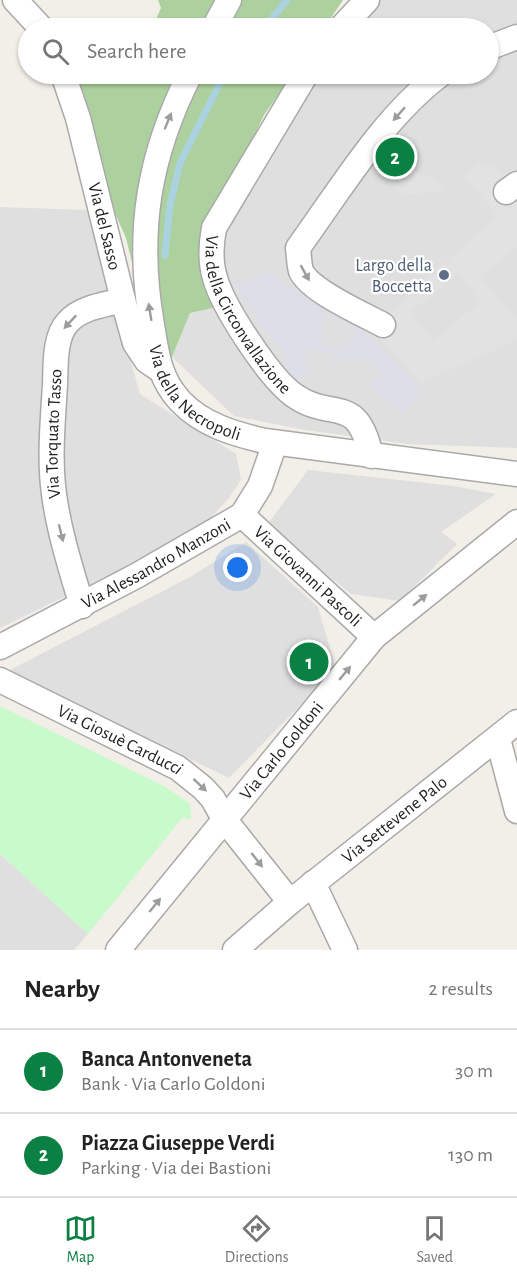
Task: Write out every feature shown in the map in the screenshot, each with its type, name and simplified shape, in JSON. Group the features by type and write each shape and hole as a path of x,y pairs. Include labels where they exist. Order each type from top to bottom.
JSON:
{"street":[{"path":"15,0 32,18"},
{"path":"219,18 229,0"},
{"path":"350,18 367,0"},
{"path":"499,44 517,37"},
{"name":"Via del Sasso","path":"66,84 78,118 123,300 138,348 147,361 160,370"},
{"name":"Via della Necropoli","path":"186,84 162,137 154,167 144,241 146,279 160,370 179,400 202,419 230,432 275,443 517,474"},
{"name":"Via della Circonvallazione","path":"300,84 214,228 213,272 231,312 276,377 297,397 343,412 354,418 366,435 370,456"},
{"path":"383,325 342,304 309,281 301,270 298,248 384,131 428,84"},
{"name":"Via Torquato Tasso","path":"82,606 62,535 54,494 52,438 57,352 61,332 72,317 86,310 123,300"},
{"name":"Via Alessandro Manzoni","path":"0,647 82,606 242,515 260,486 275,443"},
{"name":"Via Giovanni Pascoli","path":"242,515 374,637"},
{"name":"Via Carlo Goldoni","path":"118,950 374,637 517,522"},
{"name":"Via Giosuè Carducci","path":"0,680 178,768 213,799 225,819 290,902"},
{"name":"Via Settevene Palo","path":"235,950 313,883 517,722"},
{"path":"498,739 517,811"},
{"path":"313,883 345,950"}],"shaded area":[{"path":"358,0 517,0 517,448 407,444 305,430 234,416 172,357 222,232 302,84 499,84 499,18 345,18"},
{"path":"393,141 419,174 434,177 444,191 402,195 378,172"},
{"name":"Largo della Boccetta","path":"479,163 495,165 517,192 517,247 481,277 517,320 517,340 421,383 371,330 498,215 463,177","holes":["458,273 481,302 433,340 411,311"]},
{"path":"0,207 87,210 140,394 236,454 241,480 229,498 207,522 174,544 0,628"},
{"path":"269,272 284,284 365,333 420,389 403,413 368,386 383,373 361,358 335,360 330,351 303,351 308,370 299,382 292,381 281,369 286,354 263,328 236,286","holes":["323,310 355,329 346,346 321,348"]},
{"path":"308,470 453,486 496,494 441,532 457,544 400,601 351,594 267,525"},
{"path":"246,542 318,607 336,669 229,778 8,671 190,577"},
{"path":"0,854 88,934 74,950 0,950"}],"green space":[{"path":"158,0 343,0 331,18 156,18 161,8"},
{"path":"80,84 286,84 264,115 226,195 206,257 226,296 212,308 190,313 172,357 150,336 126,238 115,213"},
{"path":"0,706 164,786 190,804 191,819 182,818 88,934 0,854"}],"waterway":[{"path":"272,18 287,0"},
{"path":"165,255 170,205 180,163 220,84"}],"place":[{"name":"Piazza Giuseppe Verdi","path":"395,157"},
{"name":"Largo della Boccetta","path":"444,275"},
{"name":"Banca Antonveneta","path":"309,662"}]}
